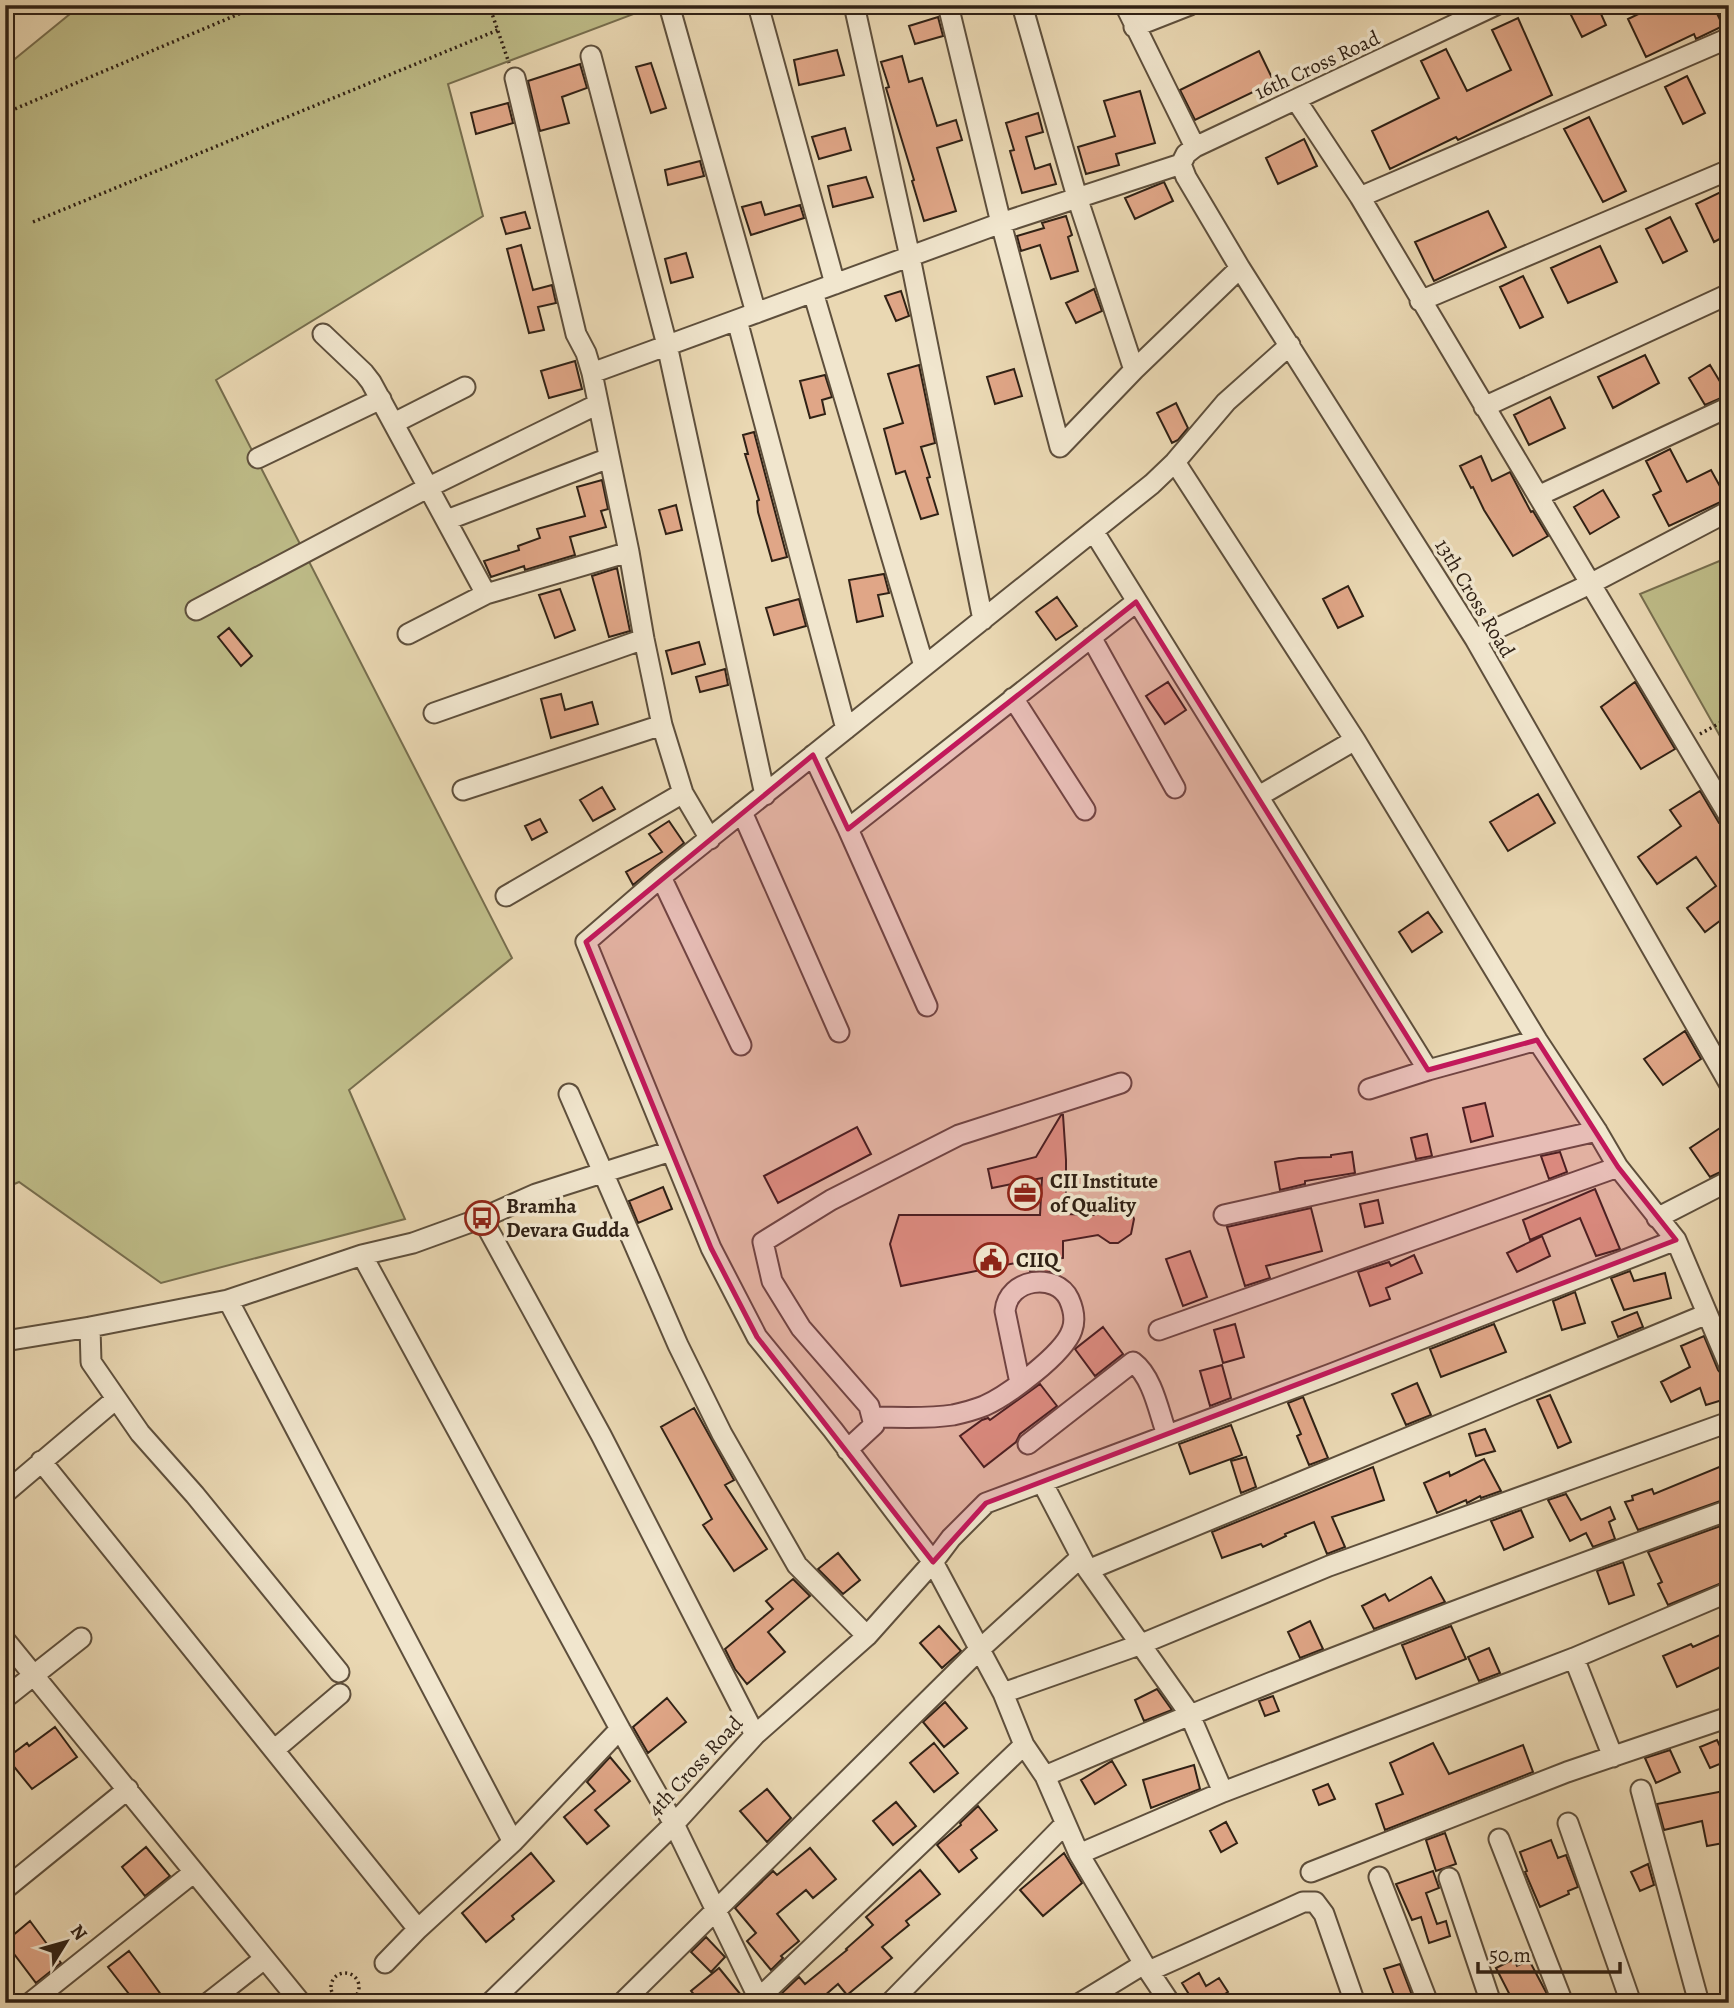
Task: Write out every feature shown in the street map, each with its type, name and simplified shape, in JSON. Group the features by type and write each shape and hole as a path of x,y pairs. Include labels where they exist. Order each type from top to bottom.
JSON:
{"street":[{"path":"669,5 846,729"},
{"path":"758,5 835,284"},
{"path":"853,5 910,257 983,620"},
{"path":"948,5 1001,223 1060,447 1133,370 1240,268"},
{"path":"1022,5 1077,197 1133,370"},
{"path":"592,373 1001,223 1181,164 1186,153 1195,147 1125,5"},
{"path":"1135,27 1190,5"},
{"name":"16th Cross Road","path":"1195,147 1496,5"},
{"path":"1360,197 1729,38"},
{"path":"591,56 667,345 765,795"},
{"path":"515,78 576,334 592,373 662,725 683,793 710,839"},
{"path":"1296,100 1360,197 1729,816"},
{"name":"13th Cross Road","path":"1181,164 1185,177 1240,268 1475,639 1729,1083"},
{"path":"1420,301 1729,170"},
{"path":"813,292 924,666"},
{"path":"1484,407 1729,294"},
{"path":"323,334 365,373 486,594"},
{"path":"1170,2003 1079,1854 1045,1776 1024,1745 1003,1693 933,1562 757,1337 711,1248 586,942 661,877 1094,532 1175,462 1226,402 1290,345"},
{"path":"394,423 465,387"},
{"path":"258,458 381,399"},
{"path":"196,610 429,487 598,404"},
{"path":"1538,496 1729,407"},
{"path":"447,520 609,458"},
{"path":"1175,462 1355,740 1537,1040 1597,1130 1618,1167 1676,1240 1729,1365"},
{"path":"1475,639 1590,584 1729,511"},
{"path":"1094,532 1428,1070"},
{"path":"408,634 486,594 629,552"},
{"path":"848,829 1136,602"},
{"path":"1091,637 1175,788"},
{"path":"433,713 643,639"},
{"path":"1013,698 1084,810"},
{"path":"463,790 662,725"},
{"path":"1259,796 1355,740"},
{"path":"813,755 927,1006"},
{"path":"506,896 683,793"},
{"path":"742,812 839,1032"},
{"path":"661,877 741,1045"},
{"path":"1369,1089 1537,1040"},
{"path":"847,1450 874,1425 869,1406 801,1328 772,1281 763,1242 831,1200 959,1135 1121,1083"},
{"path":"569,1094 678,1345 729,1446 797,1565 867,1636"},
{"path":"1224,1215 1597,1130"},
{"path":"5,1341 228,1300 362,1255 413,1243 482,1219 536,1194 671,1151"},
{"path":"1159,1330 1618,1167"},
{"path":"1657,1218 1729,1181"},
{"path":"482,1219 601,1435 755,1735"},
{"name":"4th Cross Road","path":"490,2003 674,1824 755,1735 867,1636 951,1538 986,1503 1331,1374 1676,1240"},
{"path":"362,1255 674,1824 758,2001 1024,1745"},
{"path":"872,1417 952,1415 984,1406 1020,1382 1052,1358 1073,1329 1074,1316 1069,1300 1058,1286 1050,1283 1023,1285 1014,1290 1006,1300 1020,1382"},
{"path":"228,1300 513,1842"},
{"path":"622,2003 980,1649 1084,1564 1707,1314"},
{"path":"90,1327 91,1362 140,1433 195,1495 339,1672"},
{"path":"1028,1444 1133,1362 1148,1382 1167,1435"},
{"path":"5,1493 116,1399"},
{"path":"1003,1693 1139,1645 1329,1566 1729,1422"},
{"path":"41,1461 418,1928"},
{"path":"1042,1482 1084,1564 1189,1713 1223,1792"},
{"path":"1045,1776 1189,1713 1508,1590 1729,1510"},
{"path":"1079,1854 1223,1792 1574,1658 1729,1592"},
{"path":"5,1698 81,1638"},
{"path":"5,1640 301,2003"},
{"path":"1574,1658 1613,1756"},
{"path":"274,1750 340,1694"},
{"path":"1311,1872 1567,1772 1729,1717"},
{"path":"385,1963 418,1928 513,1842 620,1729"},
{"path":"5,1889 128,1789"},
{"path":"1641,1790 1699,2003"},
{"path":"1568,1823 1631,2003"},
{"path":"890,2003 1065,1824"},
{"path":"1499,1839 1563,2003"},
{"path":"30,2003 194,1872"},
{"path":"1379,1877 1428,2003"},
{"path":"1449,1878 1491,2003"},
{"path":"1080,2003 1147,1967 1303,1902 1315,1902 1324,1914 1355,2003"},
{"path":"208,2003 264,1959"}],"path":[{"path":"10,111 260,5"},
{"path":"489,5 515,78"},
{"path":"33,222 498,30"},
{"path":"1684,742 1729,718"},
{"path":"346,1973 360,1983 359,1992 353,1998 344,2002 334,2001 331,1984 337,1975 346,1973"}],"highlighted area":[{"path":"1136,602 1428,1070 1537,1040 1618,1167 1676,1240 986,1503 933,1562 757,1337 711,1248 586,942 813,755 848,829"}],"shaded area":[{"path":"81,5 646,5 647,9 448,84 483,216 216,380 512,958 349,1090 405,1219 161,1283 19,1182 5,1188 5,67"},
{"path":"1729,557 1729,734 1721,738 1640,594"}],"building":[{"path":"1566,5 1597,5 1606,25 1582,37"},
{"path":"1657,5 1713,5 1723,26 1696,39 1694,34 1646,57 1628,19"},
{"path":"938,17 943,36 915,44 909,26"},
{"path":"1518,18 1552,95 1390,169 1372,131 1439,98 1421,61 1446,49 1467,91 1511,70 1492,30"},
{"path":"837,50 844,75 799,85 794,60"},
{"path":"1259,51 1274,82 1195,120 1180,90"},
{"path":"902,56 909,82 922,78 937,126 956,120 962,140 937,148 956,211 924,221 881,62"},
{"path":"651,63 666,108 651,113 636,67"},
{"path":"580,64 587,88 562,97 569,123 540,131 528,81"},
{"path":"1687,76 1705,113 1683,124 1665,87"},
{"path":"1140,91 1155,143 1116,154 1119,165 1086,174 1078,147 1115,136 1104,101"},
{"path":"508,103 513,123 476,134 471,113"},
{"path":"1038,113 1043,132 1026,137 1035,169 1050,164 1056,184 1022,193 1010,151 1014,150 1006,123"},
{"path":"1589,117 1626,191 1603,202 1564,129"},
{"path":"845,128 851,150 819,159 812,137"},
{"path":"1304,139 1317,166 1278,184 1266,158"},
{"path":"700,161 704,176 668,185 665,170"},
{"path":"866,177 873,197 833,207 828,186"},
{"path":"1164,182 1173,201 1135,219 1125,198"},
{"path":"1729,188 1729,234 1714,242 1696,204"},
{"path":"761,202 765,215 800,205 804,218 751,235 742,207"},
{"path":"1488,211 1506,247 1434,281 1415,242"},
{"path":"525,212 530,228 506,234 501,218"},
{"path":"1066,216 1072,235 1068,237 1078,271 1051,279 1040,245 1021,251 1017,236 1044,228 1042,223"},
{"path":"1670,217 1687,251 1663,263 1646,229"},
{"path":"521,245 533,290 552,285 556,303 538,307 544,330 529,333 507,249"},
{"path":"1600,246 1617,282 1568,303 1551,268"},
{"path":"686,253 693,277 671,283 665,259"},
{"path":"1523,276 1543,317 1520,328 1500,287"},
{"path":"1094,289 1102,311 1076,323 1066,303"},
{"path":"901,291 909,316 896,321 885,296"},
{"path":"1645,355 1659,383 1613,408 1598,377"},
{"path":"575,361 582,389 549,398 541,371"},
{"path":"919,365 935,443 921,447 938,514 921,519 905,471 896,474 884,429 903,423 888,374"},
{"path":"1710,365 1728,395 1705,405 1689,378"},
{"path":"1014,369 1022,396 995,404 987,377"},
{"path":"825,375 832,397 822,400 825,414 810,418 800,381"},
{"path":"1550,397 1565,428 1529,445 1514,415"},
{"path":"1176,403 1188,428 1172,443 1157,413"},
{"path":"754,432 787,557 772,561 758,512 759,500 745,454 748,454 743,435"},
{"path":"1670,449 1687,482 1711,470 1727,499 1669,526 1653,495 1661,491 1646,461"},
{"path":"1481,456 1492,481 1510,472 1531,512 1533,511 1548,536 1513,556 1460,466"},
{"path":"602,480 608,509 601,511 606,527 570,537 575,555 525,570 524,566 491,577 484,561 519,550 518,546 540,538 537,529 585,516 577,487"},
{"path":"1603,490 1619,517 1590,534 1574,507"},
{"path":"676,505 682,530 666,534 659,510"},
{"path":"617,568 630,631 609,637 592,576"},
{"path":"884,574 889,593 878,595 883,616 857,622 849,580"},
{"path":"1348,586 1363,616 1338,628 1323,599"},
{"path":"560,589 575,630 555,638 539,595"},
{"path":"1057,597 1077,626 1056,640 1036,612"},
{"path":"799,599 806,626 774,635 766,608"},
{"path":"229,628 252,656 241,666 218,637"},
{"path":"699,642 705,664 672,674 666,651"},
{"path":"725,669 728,685 700,692 696,677"},
{"path":"1168,682 1186,710 1165,724 1146,696"},
{"path":"1635,682 1675,749 1641,769 1601,707"},
{"path":"561,694 565,710 592,702 598,724 551,738 541,699"},
{"path":"602,787 615,809 593,821 580,800"},
{"path":"1700,791 1719,823 1729,828 1729,914 1705,932 1687,908 1716,886 1696,857 1657,884 1638,857 1681,826 1670,810"},
{"path":"1538,794 1555,823 1508,851 1490,822"},
{"path":"540,819 547,832 532,840 525,826"},
{"path":"669,821 684,843 633,885 626,872 662,852 649,834"},
{"path":"1428,912 1442,932 1412,952 1399,932"},
{"path":"1685,1031 1701,1059 1663,1085 1644,1059"},
{"path":"1485,1103 1493,1136 1471,1142 1463,1108"},
{"path":"1061,1115 1066,1160 1066,1214 1094,1215 1103,1206 1118,1203 1131,1211 1134,1219 1131,1234 1118,1243 1110,1243 1098,1235 1063,1241 1063,1258 1052,1260 1053,1272 1030,1271 1026,1261 901,1286 890,1244 899,1215 1040,1215 1042,1178 992,1188 988,1169 1036,1157"},
{"path":"1729,1122 1729,1168 1710,1177 1690,1148"},
{"path":"857,1127 871,1154 778,1203 764,1176"},
{"path":"1427,1134 1432,1156 1416,1159 1411,1138"},
{"path":"1352,1152 1355,1173 1305,1181 1305,1184 1280,1190 1275,1162 1331,1157"},
{"path":"1560,1152 1567,1172 1549,1179 1541,1156"},
{"path":"663,1187 672,1209 638,1223 629,1201"},
{"path":"1595,1189 1620,1249 1596,1256 1580,1218 1530,1240 1523,1220"},
{"path":"1378,1200 1383,1223 1365,1227 1360,1204"},
{"path":"1311,1208 1322,1251 1266,1266 1270,1278 1245,1286 1227,1227"},
{"path":"1542,1236 1550,1256 1517,1272 1507,1253"},
{"path":"1190,1251 1207,1297 1183,1306 1166,1259"},
{"path":"1414,1255 1422,1273 1386,1288 1390,1299 1370,1306 1358,1272 1389,1262 1391,1266"},
{"path":"1630,1271 1634,1281 1665,1273 1671,1298 1624,1310 1611,1278"},
{"path":"1575,1292 1585,1323 1562,1330 1553,1301"},
{"path":"1637,1312 1643,1327 1618,1337 1612,1322"},
{"path":"1235,1324 1244,1357 1223,1363 1214,1330"},
{"path":"1494,1324 1506,1352 1441,1377 1430,1349"},
{"path":"1103,1327 1123,1354 1095,1376 1075,1349"},
{"path":"1704,1336 1718,1370 1729,1377 1729,1398 1706,1405 1700,1388 1671,1402 1661,1382 1690,1367 1681,1346"},
{"path":"1222,1365 1231,1398 1210,1406 1200,1371"},
{"path":"1417,1383 1431,1415 1406,1425 1392,1394"},
{"path":"1040,1384 1057,1406 1020,1434 1016,1442 984,1467 960,1436 982,1420 990,1420"},
{"path":"1550,1395 1571,1442 1558,1448 1537,1400"},
{"path":"1303,1397 1328,1458 1309,1465 1297,1436 1301,1434 1288,1403"},
{"path":"694,1408 734,1480 725,1485 767,1549 734,1571 703,1525 712,1519 661,1427"},
{"path":"1231,1425 1242,1455 1190,1474 1179,1444"},
{"path":"1485,1429 1495,1451 1476,1456 1469,1434"},
{"path":"1246,1457 1256,1487 1241,1493 1231,1461"},
{"path":"1484,1459 1501,1491 1481,1498 1480,1496 1467,1503 1466,1500 1437,1513 1424,1483 1449,1472 1450,1476"},
{"path":"1729,1463 1729,1498 1638,1530 1625,1502 1633,1500 1632,1496 1652,1489 1654,1494"},
{"path":"1373,1467 1384,1500 1332,1517 1345,1547 1327,1554 1314,1522 1263,1547 1261,1544 1222,1558 1212,1532"},
{"path":"1566,1494 1581,1520 1610,1507 1615,1519 1609,1522 1615,1539 1593,1547 1586,1533 1570,1541 1548,1500"},
{"path":"1521,1510 1533,1537 1504,1550 1491,1521"},
{"path":"1729,1523 1729,1580 1668,1605 1658,1584 1662,1582 1648,1552"},
{"path":"838,1553 860,1580 843,1594 818,1569"},
{"path":"1623,1562 1634,1595 1609,1604 1597,1571"},
{"path":"1431,1577 1445,1602 1374,1629 1362,1606 1385,1594 1389,1601"},
{"path":"793,1579 810,1596 768,1632 785,1652 747,1684 735,1669 725,1649 773,1609 766,1601"},
{"path":"1310,1621 1323,1649 1300,1658 1288,1632"},
{"path":"939,1626 961,1651 942,1668 920,1643"},
{"path":"1451,1626 1466,1659 1416,1679 1402,1645"},
{"path":"1729,1631 1729,1663 1677,1687 1663,1656 1691,1644 1693,1647"},
{"path":"1489,1648 1500,1673 1479,1681 1468,1657"},
{"path":"1157,1689 1172,1710 1144,1721 1135,1700"},
{"path":"1273,1696 1279,1711 1265,1716 1259,1701"},
{"path":"667,1698 686,1722 648,1753 633,1727"},
{"path":"945,1702 967,1728 944,1747 923,1722"},
{"path":"55,1727 77,1757 32,1789 7,1758"},
{"path":"1717,1740 1727,1761 1710,1768 1700,1747"},
{"path":"934,1743 958,1773 934,1792 910,1763"},
{"path":"1433,1743 1449,1774 1523,1745 1533,1772 1385,1830 1376,1804 1403,1794 1390,1763"},
{"path":"1670,1750 1680,1772 1656,1783 1645,1758"},
{"path":"610,1757 630,1781 595,1810 609,1826 587,1844 564,1817 595,1791 587,1782"},
{"path":"1112,1761 1126,1785 1095,1804 1081,1780"},
{"path":"1194,1765 1200,1789 1151,1808 1143,1780"},
{"path":"1328,1784 1335,1799 1319,1805 1313,1790"},
{"path":"767,1789 791,1818 767,1842 740,1811"},
{"path":"1729,1790 1729,1842 1707,1846 1702,1821 1664,1830 1657,1804"},
{"path":"896,1802 916,1826 893,1845 873,1821"},
{"path":"978,1806 997,1830 971,1850 977,1858 959,1872 937,1845"},
{"path":"1226,1822 1237,1843 1221,1852 1210,1831"},
{"path":"1445,1833 1456,1864 1436,1871 1426,1840"},
{"path":"1551,1840 1558,1858 1566,1855 1578,1887 1540,1907 1525,1872 1527,1871 1520,1852"},
{"path":"146,1847 170,1876 145,1896 122,1867"},
{"path":"810,1848 836,1879 813,1898 806,1890 777,1914 799,1941 781,1956 783,1958 771,1970 747,1941 756,1933 735,1908 773,1871 777,1875"},
{"path":"531,1853 554,1881 486,1942 462,1913"},
{"path":"1064,1853 1082,1883 1043,1916 1020,1890"},
{"path":"1648,1864 1654,1885 1640,1891 1631,1872"},
{"path":"920,1870 940,1894 906,1921 909,1925 882,1947 892,1958 847,1995 838,1984 816,2003 788,2003 781,1994 799,1977 805,1984 847,1950 873,1925 866,1917"},
{"path":"1433,1871 1439,1888 1426,1893 1437,1924 1446,1921 1450,1936 1429,1943 1421,1917 1412,1920 1396,1884"},
{"path":"30,1921 61,1963 36,1983 5,1942"},
{"path":"706,1937 725,1957 711,1972 691,1952"},
{"path":"129,1951 167,2003 136,2003 108,1967"},
{"path":"1514,1959 1517,1966 1529,1960 1547,1994 1532,2003 1514,2003 1496,1968"},
{"path":"1400,1964 1415,2003 1397,2003 1384,1969"},
{"path":"719,1968 741,1995 732,2003 701,2003 691,1991"},
{"path":"1199,1973 1206,1986 1219,1978 1228,1992 1215,2000 1217,2003 1182,2003 1190,1996 1182,1983"}],"place":[{"name":"CII Institute of Quality","path":"1025,1193"},
{"name":"Bramha Devara Gudda","path":"482,1218"},
{"name":"CIIQ","path":"991,1260"}]}
